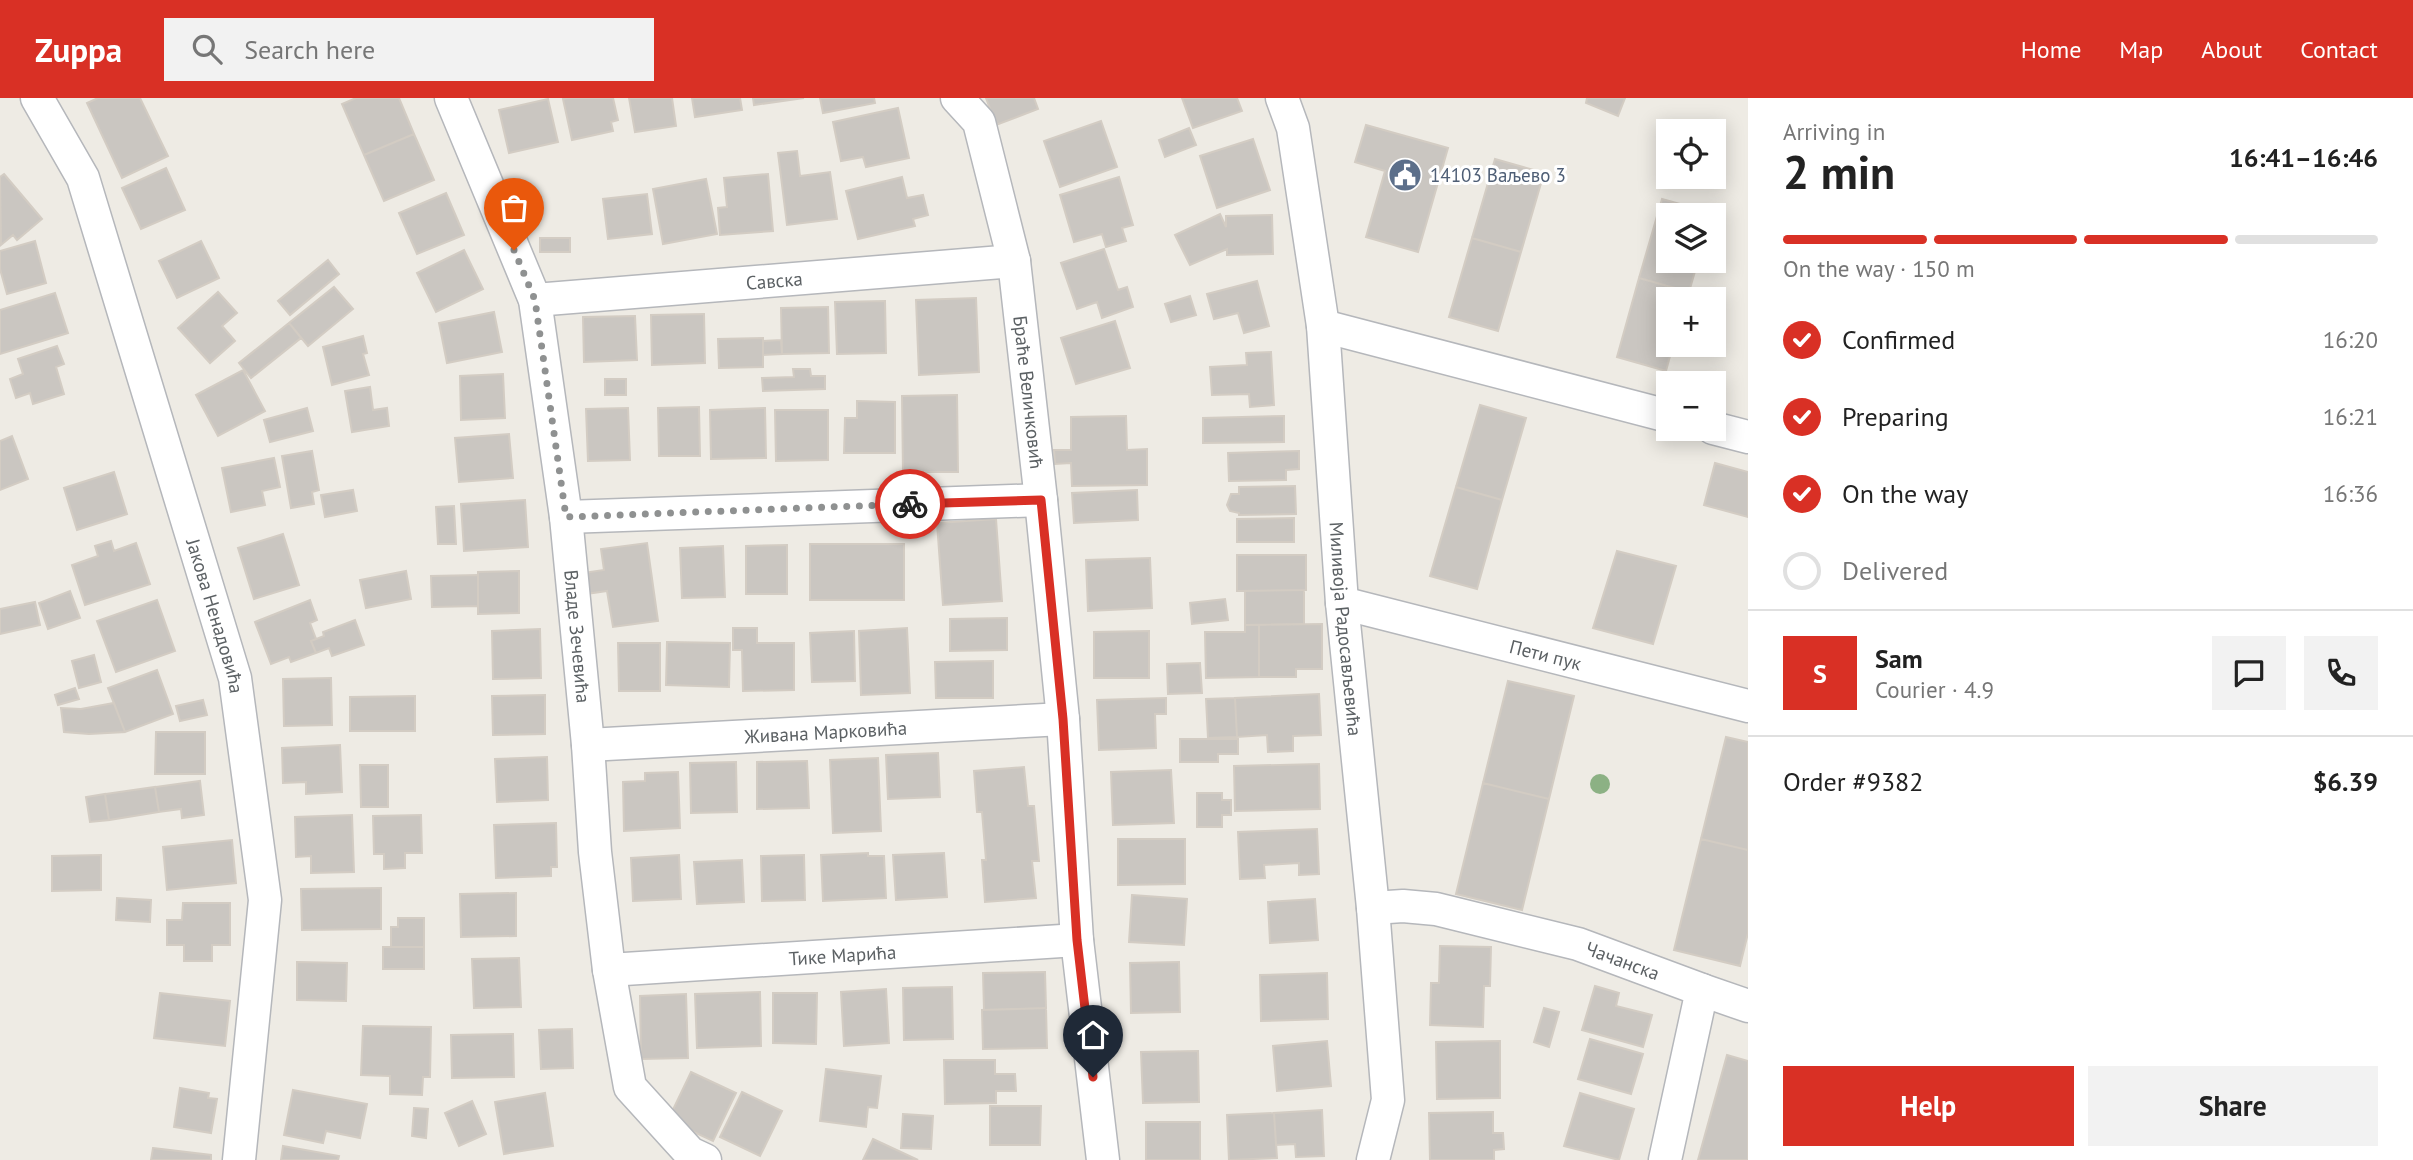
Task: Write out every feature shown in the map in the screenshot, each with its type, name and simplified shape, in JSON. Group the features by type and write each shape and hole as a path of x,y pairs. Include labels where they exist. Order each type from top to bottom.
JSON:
{"street":[{"name":"Јакова Ненадовића","path":"37,98 83,177 235,678 265,900 239,1160"},
{"name":"Владе Зечевића","path":"451,98 535,300 566,517 588,745 595,852 609,970 630,1087 690,1153 705,1160"},
{"name":"Браће Величковић","path":"957,98 979,122 1014,261 1063,719 1077,940 1103,1160"},
{"name":"Миливоја Радосављевића","path":"1282,98 1293,128 1323,326 1342,603 1373,908 1388,1100 1373,1160"},
{"path":"1293,128 1307,98"},
{"name":"Савска","path":"535,300 1014,261"},
{"path":"1323,326 1656,413"},
{"path":"1726,432 1748,438"},
{"path":"566,517 1041,500"},
{"name":"Пети пук","path":"1342,603 1748,705"},
{"name":"Живана Марковића","path":"588,745 1063,719"},
{"name":"Чачанска","path":"1373,908 1403,906 1436,909 1578,944 1748,1006"},
{"name":"Тике Марића","path":"609,970 1077,940"},
{"path":"1665,1160 1702,990"}],"building":[{"path":"98,98 140,98 168,156 122,178 87,103"},
{"path":"356,98 399,98 414,134 364,155 342,104"},
{"path":"613,98 618,120 611,122 613,131 572,140 563,99"},
{"path":"629,98 672,98 676,126 635,132"},
{"path":"692,98 740,98 742,110 695,117"},
{"path":"753,98 804,98 754,105"},
{"path":"820,98 874,98 875,103 823,113"},
{"path":"986,98 1034,98 1038,109 996,125"},
{"path":"1182,98 1237,98 1242,111 1193,128"},
{"path":"1587,98 1625,98 1618,116 1586,103"},
{"path":"548,99 558,142 509,153 499,110"},
{"path":"898,108 909,158 866,167 863,157 841,161 833,122"},
{"path":"1101,121 1117,167 1060,187 1044,141"},
{"path":"1366,125 1448,148 1418,252 1366,237 1385,171 1355,162"},
{"path":"1189,128 1196,145 1165,157 1159,140"},
{"path":"414,134 434,180 384,201 364,155"},
{"path":"1253,139 1270,190 1217,208 1200,156"},
{"path":"797,151 800,176 830,172 837,219 787,225 778,153"},
{"path":"1495,159 1544,173 1521,252 1472,238"},
{"path":"166,168 185,210 141,229 122,188"},
{"path":"4,174 42,219 17,240 13,235 1,245 0,177"},
{"path":"768,174 773,231 720,235 718,208 727,207 724,178"},
{"path":"902,177 907,198 923,195 928,215 913,219 915,226 858,239 846,191"},
{"path":"1119,177 1133,225 1122,228 1126,241 1106,247 1102,234 1074,242 1060,195"},
{"path":"706,179 717,234 663,244 653,189"},
{"path":"446,193 464,235 417,254 399,213"},
{"path":"647,194 652,234 608,239 603,199"},
{"path":"1662,199 1676,203 1661,203"},
{"path":"1220,214 1226,227 1226,216 1272,215 1273,254 1227,255 1227,249 1190,265 1175,235"},
{"path":"1656,220 1656,273 1695,273 1690,287 1671,287 1639,278"},
{"path":"540,238 570,238 570,252 540,252"},
{"path":"1472,238 1521,252 1498,331 1449,317"},
{"path":"35,241 46,283 7,294 0,269 0,251"},
{"path":"201,241 219,278 177,298 159,261"},
{"path":"1104,249 1118,290 1127,287 1133,307 1102,318 1097,302 1077,309 1061,263"},
{"path":"464,250 483,289 436,312 417,273"},
{"path":"328,260 339,274 290,315 278,301"},
{"path":"1639,278 1671,287 1656,287 1656,357 1670,357 1666,371 1617,357"},
{"path":"1257,281 1269,326 1244,333 1238,313 1214,319 1207,294"},
{"path":"334,287 353,309 308,346 289,323"},
{"path":"218,292 237,313 222,326 235,341 210,363 178,328"},
{"path":"55,293 68,333 0,354 0,310"},
{"path":"1190,296 1196,315 1171,322 1165,304"},
{"path":"976,298 979,372 919,375 916,300"},
{"path":"885,301 886,353 837,354 835,302"},
{"path":"828,307 829,353 782,354 781,308"},
{"path":"494,312 502,352 447,363 439,323"},
{"path":"704,314 705,363 652,365 651,315"},
{"path":"635,316 637,360 584,362 583,317"},
{"path":"1115,321 1130,368 1076,384 1061,338"},
{"path":"289,323 301,338 251,378 239,363"},
{"path":"363,336 367,353 363,354 369,375 332,385 323,347"},
{"path":"763,338 763,367 719,368 718,339"},
{"path":"781,340 782,354 763,355 763,341"},
{"path":"57,346 64,364 56,367 64,394 33,404 30,393 16,398 10,379 23,374 18,359"},
{"path":"1271,352 1274,405 1250,407 1249,394 1212,395 1210,367 1247,365 1246,353"},
{"path":"793,369 810,369 811,376 825,376 825,389 763,391 762,378 794,377"},
{"path":"243,370 265,411 218,436 196,395"},
{"path":"503,374 505,418 461,420 460,376"},
{"path":"605,379 626,379 626,395 605,395"},
{"path":"370,387 373,410 387,408 389,426 352,432 345,391"},
{"path":"957,395 958,472 903,472 902,396"},
{"path":"857,401 895,402 895,453 844,453 845,418 857,418"},
{"path":"1480,405 1526,418 1502,500 1456,487"},
{"path":"699,407 700,456 659,456 658,408"},
{"path":"307,408 313,431 270,442 264,420"},
{"path":"628,408 630,460 588,461 586,409"},
{"path":"765,408 766,458 711,459 710,410"},
{"path":"775,410 828,410 828,460 776,461"},
{"path":"1126,416 1127,450 1147,449 1147,485 1072,486 1071,463 1055,464 1054,450 1071,450 1071,417"},
{"path":"1284,416 1284,442 1203,443 1203,418"},
{"path":"509,434 513,478 459,482 455,438"},
{"path":"12,436 28,479 0,490 0,441"},
{"path":"312,451 319,490 312,492 314,504 291,508 282,456"},
{"path":"1299,451 1299,469 1286,470 1286,480 1229,481 1228,453"},
{"path":"274,458 280,487 262,491 265,505 231,512 222,468"},
{"path":"1715,463 1748,472 1748,517 1704,505"},
{"path":"114,472 127,514 77,530 64,488"},
{"path":"1295,486 1296,514 1239,515 1230,511 1227,505 1231,494 1239,494 1239,487"},
{"path":"1456,487 1502,500 1477,589 1430,576"},
{"path":"353,490 357,511 325,517 321,495"},
{"path":"1137,490 1138,520 1074,523 1072,493"},
{"path":"525,500 528,547 464,551 461,504"},
{"path":"454,506 456,544 438,544 436,507"},
{"path":"1294,518 1294,542 1237,542 1237,519"},
{"path":"996,519 1002,601 943,605 937,523"},
{"path":"283,534 299,585 254,599 238,548"},
{"path":"111,541 114,551 136,543 150,584 85,605 72,565 98,556 95,546"},
{"path":"647,543 658,621 613,627 607,591 579,595 576,574 604,570 601,549"},
{"path":"810,544 904,544 904,600 810,600"},
{"path":"787,545 787,594 746,594 746,546"},
{"path":"723,546 725,597 682,598 680,548"},
{"path":"1617,551 1676,566 1653,644 1593,628"},
{"path":"1237,555 1306,555 1306,590 1237,591"},
{"path":"1150,558 1152,608 1088,611 1086,560"},
{"path":"406,571 411,599 366,608 360,580"},
{"path":"519,571 519,613 478,614 478,572"},
{"path":"478,575 478,606 432,607 431,576"},
{"path":"1304,590 1304,624 1245,625 1245,591"},
{"path":"70,591 80,618 48,629 39,603"},
{"path":"1225,599 1228,620 1192,624 1190,603"},
{"path":"157,600 175,651 116,672 97,621"},
{"path":"310,600 317,620 310,623 316,639 311,641 316,653 291,662 289,657 271,664 255,622"},
{"path":"35,602 40,625 0,634 0,609"},
{"path":"1007,618 1007,650 950,651 950,619"},
{"path":"355,620 364,645 332,656 329,648 316,653 311,641 324,636 323,632"},
{"path":"1322,624 1322,669 1296,669 1296,677 1259,677 1259,625"},
{"path":"1245,625 1259,625 1259,677 1206,678 1205,632 1245,632"},
{"path":"733,628 757,628 757,643 794,643 794,690 743,691 742,650 733,650"},
{"path":"907,628 910,693 861,695 859,631"},
{"path":"540,629 541,678 493,679 492,631"},
{"path":"854,631 855,681 812,682 810,633"},
{"path":"1149,631 1149,678 1094,678 1094,632"},
{"path":"667,642 730,643 729,687 666,685"},
{"path":"618,643 660,643 660,691 619,691"},
{"path":"94,655 101,682 79,688 72,661"},
{"path":"993,661 993,698 936,698 935,662"},
{"path":"1200,663 1202,693 1168,694 1167,664"},
{"path":"157,670 173,714 125,732 108,688"},
{"path":"331,678 332,725 284,726 283,679"},
{"path":"1508,681 1574,696 1549,799 1483,783"},
{"path":"75,688 79,699 58,705 55,695"},
{"path":"1319,694 1321,735 1293,736 1293,751 1268,752 1267,735 1237,737 1235,698"},
{"path":"545,695 545,734 493,735 492,696"},
{"path":"415,696 415,731 350,731 350,697"},
{"path":"1166,698 1166,714 1155,714 1156,748 1099,750 1097,700"},
{"path":"1235,698 1237,737 1208,738 1206,699"},
{"path":"203,700 207,715 180,721 176,706"},
{"path":"114,703 125,732 64,732 61,708 81,709"},
{"path":"156,732 205,732 205,774 155,774"},
{"path":"1726,737 1748,742 1748,850 1701,839"},
{"path":"1180,739 1238,739 1238,754 1218,754 1218,762 1180,762"},
{"path":"340,745 342,792 306,794 306,782 283,783 282,748"},
{"path":"938,753 940,797 888,799 886,755"},
{"path":"547,757 548,800 497,802 495,759"},
{"path":"878,758 881,831 833,833 830,760"},
{"path":"807,761 809,808 757,809 757,762"},
{"path":"736,762 737,812 691,813 690,763"},
{"path":"1319,764 1320,809 1235,811 1234,766"},
{"path":"360,765 388,765 388,807 361,807"},
{"path":"1024,767 1028,806 1034,806 1039,861 1032,861 1036,898 985,902 982,860 986,860 982,812 977,812 974,771"},
{"path":"1171,770 1174,823 1113,825 1111,772"},
{"path":"678,772 680,828 624,831 623,782 645,781 645,773"},
{"path":"200,781 204,815 182,818 181,809 159,812 155,787"},
{"path":"1483,783 1549,799 1522,910 1456,894"},
{"path":"155,787 159,812 109,820 105,794"},
{"path":"1197,793 1222,793 1222,800 1231,800 1231,815 1222,815 1222,827 1197,827"},
{"path":"105,794 109,820 90,822 86,797"},
{"path":"352,815 354,872 311,873 311,856 296,857 295,817"},
{"path":"421,815 422,853 405,853 405,868 384,869 384,854 374,854 373,816"},
{"path":"556,823 557,867 551,867 551,876 496,878 494,825"},
{"path":"1317,829 1319,874 1299,875 1299,863 1264,865 1265,878 1240,879 1238,832"},
{"path":"1118,839 1185,839 1185,884 1118,885"},
{"path":"1701,839 1748,850 1748,933 1740,966 1674,950"},
{"path":"232,840 236,883 167,890 163,847"},
{"path":"868,853 868,856 884,856 886,898 823,901 821,855"},
{"path":"944,853 947,897 896,900 893,855"},
{"path":"101,855 101,890 52,891 52,856"},
{"path":"679,855 681,899 633,901 631,858"},
{"path":"804,855 805,900 762,901 761,856"},
{"path":"742,860 744,902 697,904 694,862"},
{"path":"381,888 381,929 302,930 301,889"},
{"path":"516,893 516,936 461,937 460,894"},
{"path":"1132,895 1187,899 1184,945 1129,942"},
{"path":"117,898 151,900 150,922 116,920"},
{"path":"1315,899 1318,940 1270,943 1268,902"},
{"path":"183,903 230,903 230,945 212,945 212,961 184,961 184,945 167,945 167,920 182,920"},
{"path":"398,918 424,918 424,947 391,947 391,927 398,927"},
{"path":"1440,946 1491,947 1490,986 1484,986 1483,1027 1430,1025 1431,983 1439,983"},
{"path":"383,947 424,947 424,969 383,969"},
{"path":"519,958 521,1007 474,1008 472,959"},
{"path":"297,962 347,963 346,1001 297,1000"},
{"path":"1179,962 1180,1012 1131,1013 1130,963"},
{"path":"1045,972 1046,1008 984,1010 983,973"},
{"path":"1327,973 1328,1019 1261,1021 1260,975"},
{"path":"1595,986 1619,993 1616,1006 1652,1015 1643,1047 1582,1030"},
{"path":"952,987 953,1039 904,1040 903,988"},
{"path":"886,989 889,1043 844,1046 841,992"},
{"path":"760,992 761,1046 697,1048 695,994"},
{"path":"160,993 230,1001 225,1046 154,1038"},
{"path":"773,993 817,993 816,1044 773,1043"},
{"path":"686,994 688,1058 641,1059 640,996"},
{"path":"1046,1008 1047,1048 983,1049 982,1010"},
{"path":"1544,1008 1559,1012 1549,1047 1534,1042"},
{"path":"363,1026 431,1027 430,1077 423,1077 422,1095 390,1094 390,1076 361,1075"},
{"path":"572,1029 573,1068 541,1069 539,1030"},
{"path":"513,1034 514,1077 452,1078 451,1035"},
{"path":"1590,1039 1643,1054 1631,1094 1578,1079"},
{"path":"1327,1041 1331,1086 1277,1091 1273,1046"},
{"path":"1500,1041 1500,1098 1437,1099 1436,1042"},
{"path":"1198,1051 1199,1102 1143,1103 1141,1052"},
{"path":"1727,1055 1748,1061 1748,1160 1698,1160"},
{"path":"944,1060 995,1060 995,1074 1015,1074 1016,1091 996,1091 996,1103 945,1104"},
{"path":"826,1069 881,1076 877,1108 868,1107 866,1127 820,1121"},
{"path":"691,1072 736,1093 713,1141 668,1120"},
{"path":"180,1088 209,1093 208,1098 217,1099 211,1133 174,1127"},
{"path":"293,1090 367,1104 360,1138 326,1131 323,1143 284,1135"},
{"path":"742,1092 782,1111 760,1156 720,1137"},
{"path":"545,1093 553,1146 504,1154 495,1102"},
{"path":"1580,1093 1634,1109 1619,1160 1564,1146"},
{"path":"472,1101 486,1134 459,1146 445,1113"},
{"path":"990,1106 1041,1106 1040,1145 990,1145"},
{"path":"414,1108 428,1109 426,1138 412,1136"},
{"path":"1322,1110 1324,1156 1296,1157 1295,1144 1276,1145 1274,1113"},
{"path":"1493,1112 1493,1133 1503,1133 1504,1149 1494,1150 1494,1160 1430,1160 1429,1113"},
{"path":"1274,1113 1277,1158 1229,1160 1227,1115"},
{"path":"903,1114 933,1116 931,1149 901,1148"},
{"path":"1146,1122 1200,1122 1200,1160 1146,1160"},
{"path":"873,1139 918,1160 863,1160"},
{"path":"283,1146 339,1156 338,1160 281,1160"},
{"path":"153,1148 211,1155 211,1160 151,1160"}],"way so far":[{"path":"514,250 535,300 566,517 910,504"}],"place":[{"name":"14103 Ваљево 3","path":"1405,175"}],"route":[{"path":"910,504 1041,500 1063,719 1077,940 1093,1077"}]}
